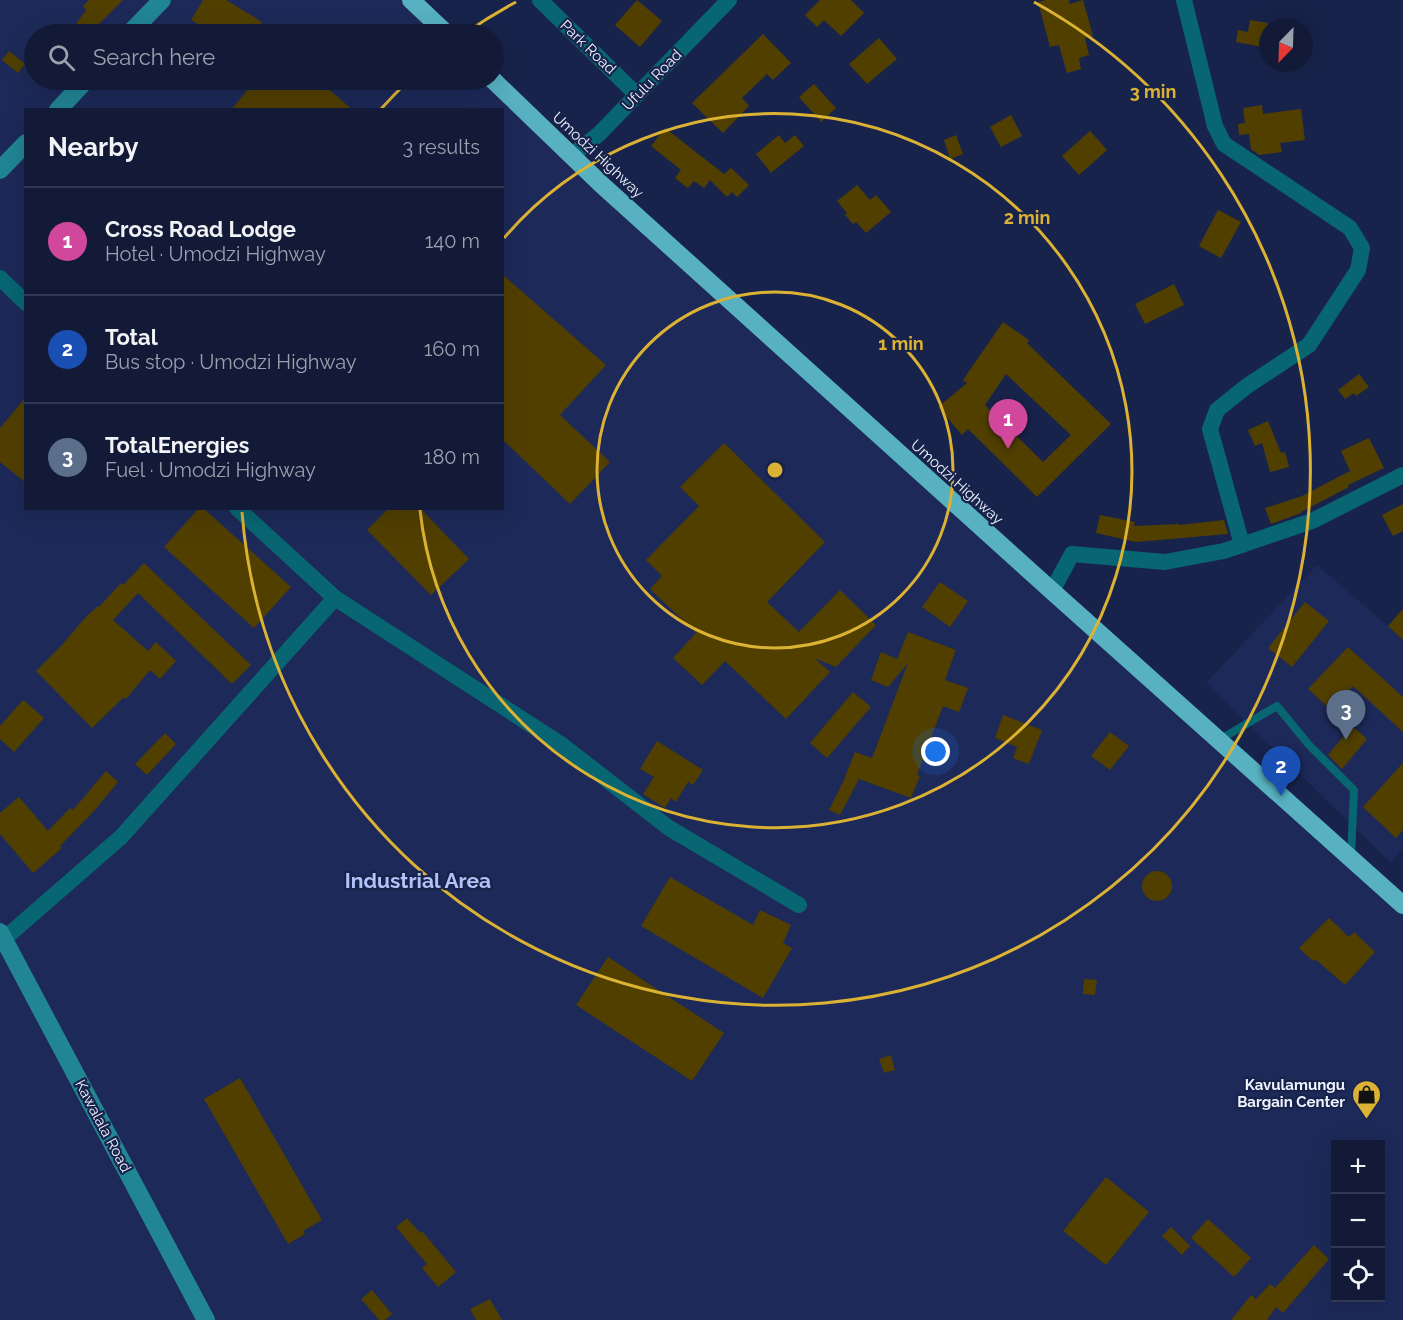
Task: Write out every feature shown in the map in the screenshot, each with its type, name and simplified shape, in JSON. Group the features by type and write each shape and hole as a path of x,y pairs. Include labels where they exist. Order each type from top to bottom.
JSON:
{"highway":[{"path":"411,0 436,24"},
{"name":"Umodzi Highway","path":"502,90 571,156 1052,591 1351,859 1401,900"}],"street":[{"path":"139,24 162,0"},
{"name":"Park Road","path":"540,0 637,95"},
{"name":"Ufulu Road","path":"571,156 599,134 729,0"},
{"path":"1184,0 1215,126 1224,144 1350,228 1362,248 1358,270 1309,345 1247,386 1217,410 1210,429 1242,545"},
{"path":"59,108 76,90"},
{"path":"0,170 24,145"},
{"path":"0,278 24,301"},
{"path":"1052,591 1072,555 1165,562 1224,551 1312,521 1403,475"},
{"path":"239,510 335,598 562,745 669,828 799,905"},
{"path":"2,936 120,837 335,598"},
{"name":"Kawalala Road","path":"2,936 207,1320"}],"lane":[{"path":"1219,741 1277,706 1309,745 1354,790 1351,859"}],"shaded area":[{"name":"Industrial Area","path":"0,0 416,0 440,24 24,24 24,90 504,89 1403,905 1403,1320 0,1320"},
{"path":"1317,565 1403,639 1403,849 1391,863 1206,683"}],"building":[{"path":"89,0 123,0 99,24 76,24 86,10 83,6"},
{"path":"203,0 226,0 262,22 261,24 198,24 191,20"},
{"path":"637,0 662,21 640,47 615,25"},
{"path":"820,0 851,0 864,13 841,36 824,20 817,27 805,15"},
{"path":"1069,0 1070,4 1083,0 1093,36 1085,38 1089,55 1079,58 1081,69 1067,73 1059,45 1050,47 1038,2"},
{"path":"1250,20 1259,22 1259,46 1236,42 1238,30 1248,32"},
{"path":"763,34 791,63 773,80 767,74 742,98 749,106 723,133 692,103"},
{"path":"879,38 897,59 867,84 849,64"},
{"path":"9,51 24,65 18,73 2,60"},
{"path":"814,84 836,108 821,122 799,97"},
{"path":"247,90 330,90 351,108 233,108"},
{"path":"1262,105 1263,114 1301,109 1305,140 1280,143 1282,152 1259,155 1251,149 1249,134 1239,135 1238,124 1245,123 1243,108"},
{"path":"1011,115 1022,136 1001,147 990,127"},
{"path":"665,128 724,174 731,168 749,185 737,197 732,192 727,197 710,180 704,188 694,181 688,188 675,178 681,170 651,146"},
{"path":"1090,131 1107,150 1079,175 1062,156"},
{"path":"779,135 785,143 795,135 804,146 771,173 756,154"},
{"path":"956,135 963,154 950,159 944,140"},
{"path":"857,185 870,200 876,195 891,212 866,233 856,222 853,224 837,201"},
{"path":"1218,210 1241,222 1221,258 1199,246"},
{"path":"504,276 606,365 560,415 610,462 570,504 504,441"},
{"path":"1174,284 1184,305 1145,324 1135,304"},
{"path":"1003,322 1029,340 1027,343 1111,424 1037,497 968,429 962,435 938,407 967,383 963,380","holes":["1006,374 1071,435 1043,462 985,405"]},
{"path":"1359,374 1369,387 1356,396 1354,393 1345,399 1338,390"},
{"path":"24,399 24,481 0,462 0,428"},
{"path":"1268,421 1281,453 1285,452 1289,467 1270,472 1262,443 1255,446 1248,430"},
{"path":"1369,438 1384,468 1348,485 1349,487 1301,513 1271,524 1265,508 1302,496 1350,471 1341,451"},
{"path":"724,443 825,542 767,602 799,632 840,590 876,625 836,667 814,658 830,672 786,719 725,661 702,685 673,658 696,633 650,589 662,576 646,560 699,506 680,487"},
{"path":"1403,504 1403,531 1393,536 1382,515"},
{"path":"197,510 205,510 291,587 254,628 164,547"},
{"path":"387,510 422,510 469,559 431,595 367,530"},
{"path":"1100,515 1135,522 1134,526 1179,525 1224,520 1228,534 1136,542 1096,533"},
{"path":"144,563 251,665 232,684 138,593 113,620 148,651 156,642 176,661 160,679 150,670 126,699 124,697 92,728 36,671 84,619"},
{"path":"940,582 968,601 950,627 922,607"},
{"path":"1305,602 1329,621 1292,667 1268,648"},
{"path":"1403,609 1403,640 1388,626"},
{"path":"908,632 956,650 945,680 968,688 959,712 943,706 917,775 920,776 911,798 859,779 840,815 829,810 855,752 872,758 908,663 888,687 871,680 881,652 897,659"},
{"path":"1348,647 1403,697 1403,732 1353,686 1331,710 1308,689"},
{"path":"853,692 871,707 827,758 810,743"},
{"path":"23,700 44,718 14,752 0,739 0,726"},
{"path":"1003,715 1042,730 1029,764 1013,758 1017,747 995,738"},
{"path":"1352,726 1367,739 1342,769 1328,755"},
{"path":"1110,732 1129,746 1110,770 1091,756"},
{"path":"165,733 176,744 147,775 135,764"},
{"path":"657,741 703,770 693,785 688,782 676,802 671,798 665,808 643,794 654,777 640,769"},
{"path":"1403,763 1403,830 1396,838 1363,807"},
{"path":"106,771 118,782 60,846 62,848 33,873 0,834 0,813 19,797 48,831 70,808 73,810"},
{"path":"1157,871 1168,875 1172,886 1168,897 1157,901 1146,897 1142,886 1146,875"},
{"path":"670,877 753,925 760,910 791,925 783,943 792,948 763,998 641,926"},
{"path":"1329,918 1349,937 1354,932 1375,952 1345,985 1299,948"},
{"path":"608,957 724,1033 692,1081 576,1005"},
{"path":"1084,979 1097,980 1095,995 1083,994"},
{"path":"891,1055 895,1070 884,1073 879,1059"},
{"path":"240,1078 322,1220 303,1231 305,1234 288,1244 204,1099"},
{"path":"1106,1177 1149,1212 1106,1265 1063,1231"},
{"path":"407,1218 420,1233 422,1231 456,1272 438,1287 422,1268 427,1264 396,1227"},
{"path":"1208,1219 1251,1258 1234,1277 1191,1238"},
{"path":"1171,1227 1190,1246 1182,1255 1162,1236"},
{"path":"1314,1245 1329,1259 1283,1313 1276,1307 1267,1320 1231,1320 1251,1295 1256,1299 1270,1284 1275,1288"},
{"path":"372,1290 392,1314 385,1320 379,1320 361,1299"},
{"path":"490,1299 502,1320 476,1320 470,1309"}],"place":[{"name":"Cross Road Lodge","path":"1008,449"},
{"name":"TotalEnergies","path":"1346,740"},
{"name":"Total","path":"1281,796"},
{"name":"Kavulamungu Bargain Center","path":"1366,1120"}],"district":[{"name":"Industrial Area","path":"418,881"}]}
